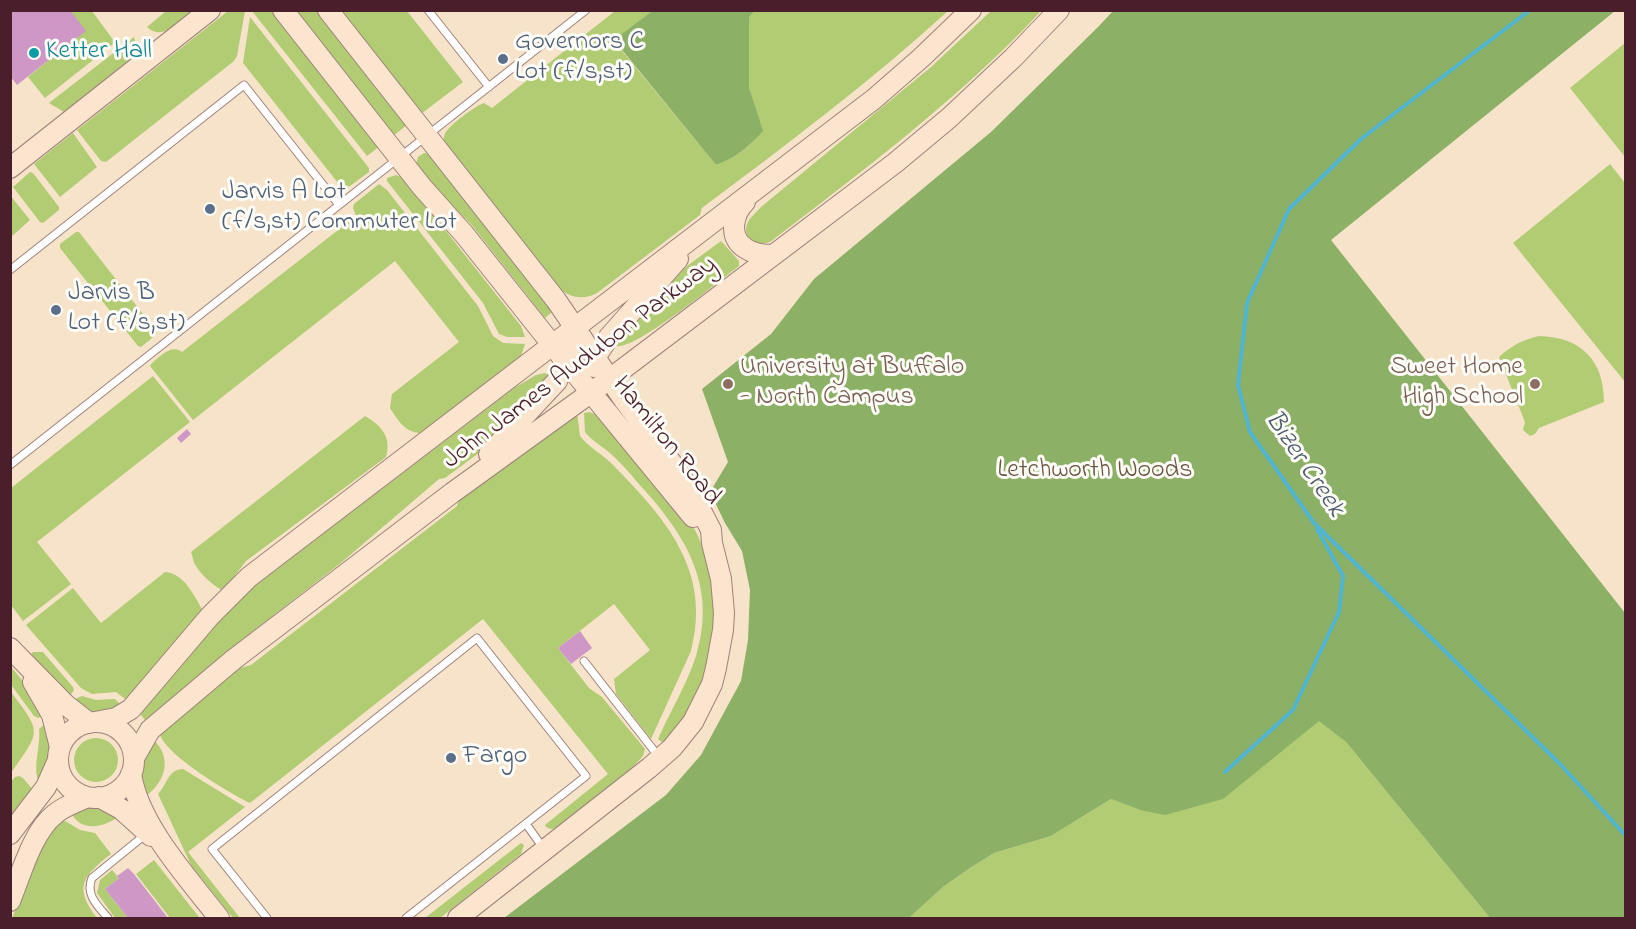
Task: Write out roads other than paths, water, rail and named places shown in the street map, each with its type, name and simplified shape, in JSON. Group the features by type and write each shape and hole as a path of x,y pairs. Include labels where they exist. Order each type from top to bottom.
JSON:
{"main road":[{"path":"10,168 210,10"},
{"name":"Hamilton Road","path":"283,10 422,187 464,234 712,543"},
{"name":"Hamilton Road","path":"328,10 556,300 624,400 676,470 694,497 711,530 721,579 723,630 712,684 693,722 678,742 660,759 460,918"},
{"name":"John James Audubon Parkway","path":"92,722 116,718 136,704 210,616 249,577 874,99 971,10"},
{"name":"John James Audubon Parkway","path":"132,766 150,730 233,660 452,493 611,378 895,163 949,118 1013,58 1059,10"},
{"path":"759,186 739,208 734,225 737,239 743,247 752,252 773,255"},
{"path":"591,392 596,356 703,229"},
{"path":"452,493 557,381 566,362 576,327"},
{"path":"14,652 66,705 92,722 114,727 124,735 131,746 136,795 166,850"},
{"path":"14,652 52,715 60,772 67,784 76,792 121,809 166,850 219,918"},
{"path":"10,834 46,787 59,753 71,731 92,722"},
{"path":"10,901 33,846 46,823 59,810 94,797 108,796 119,789 132,766"}],"lane":[{"path":"428,10 489,87"},
{"path":"10,465 586,10"},
{"path":"10,270 244,85 339,205"},
{"path":"267,918 212,849 477,638 586,776 406,918"},
{"path":"584,661 660,759"},
{"path":"526,824 545,851"},
{"path":"108,918 93,900 89,886 92,878 148,833"}],"waterway":[{"name":"Bizer Creek","path":"1530,10 1361,139 1289,209 1247,303 1238,385 1250,432 1314,523 1560,764 1626,836"},
{"path":"1225,772 1293,710 1339,612 1343,576 1317,529"}],"place":[{"name":"Ketter Hall","path":"34,53"},
{"name":"Governors C Lot (f/s,st)","path":"503,59"},
{"name":"Jarvis A Lot (f/s,st) Commuter Lot","path":"210,209"},
{"name":"Jarvis B Lot (f/s,st)","path":"56,310"},
{"name":"University at Buffalo - North Campus","path":"728,384"},
{"name":"Sweet Home High School","path":"1535,384"},
{"name":"Fargo","path":"451,758"}],"park label":[{"name":"Letchworth Woods","path":"1095,472"}]}
